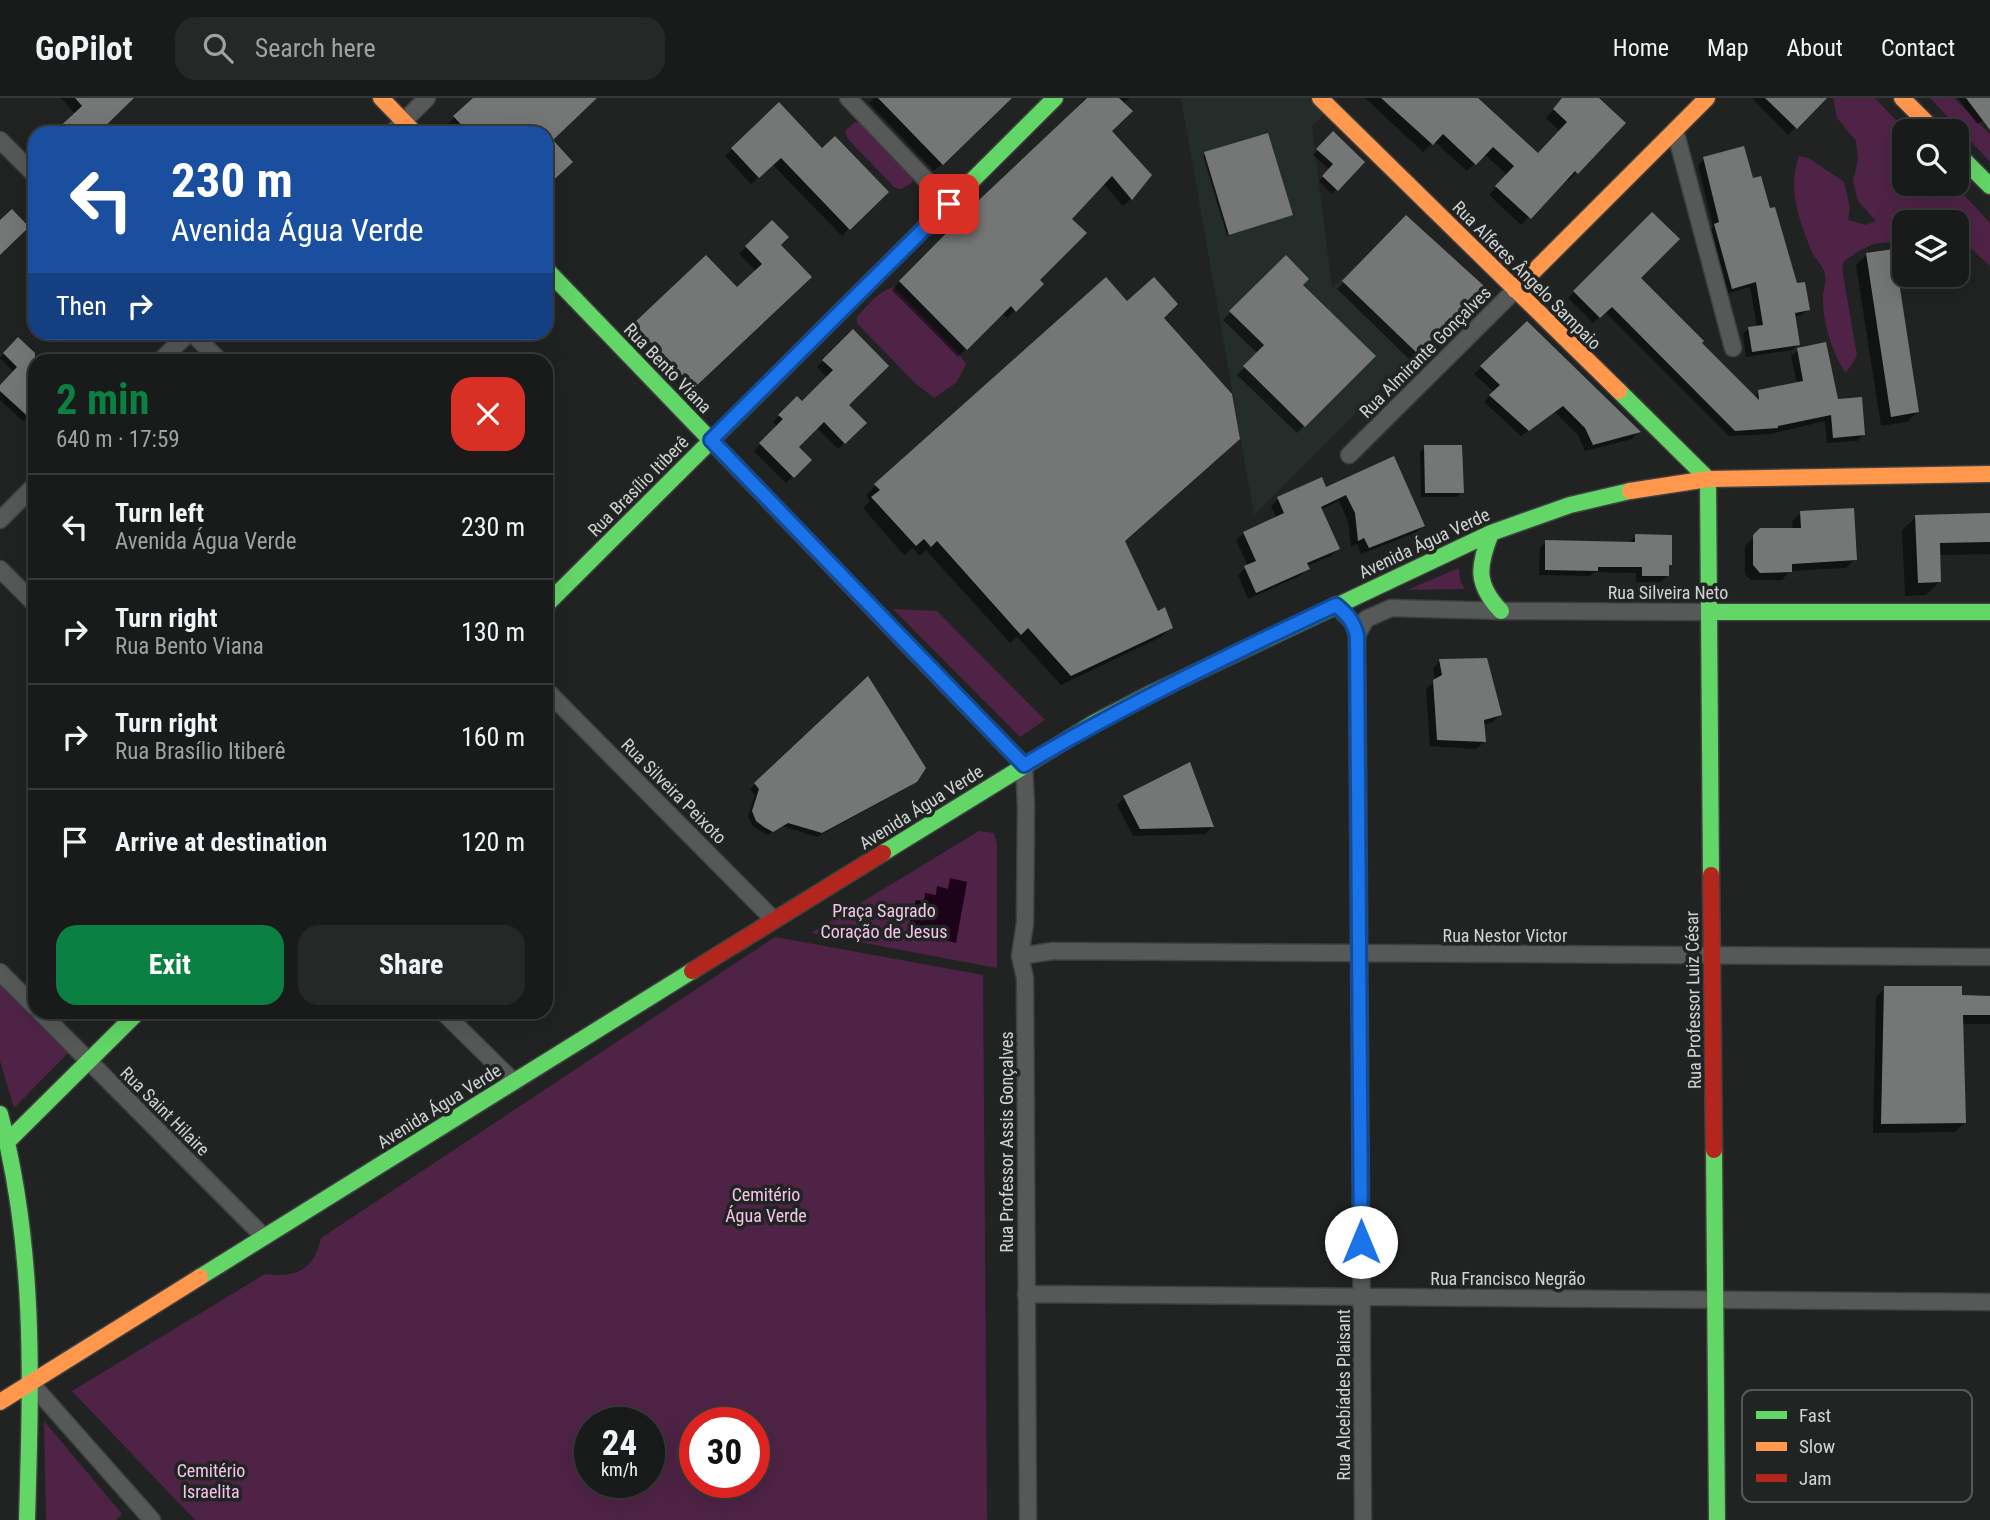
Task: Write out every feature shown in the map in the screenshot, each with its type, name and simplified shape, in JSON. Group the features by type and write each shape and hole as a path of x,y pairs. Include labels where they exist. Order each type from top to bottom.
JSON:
{"main road":[{"path":"381,98 402,126"},
{"name":"Rua Brasílio Itiberê","path":"553,599 1055,98"},
{"name":"Rua Alferes Ângelo Sampaio","path":"1320,98 1708,479"},
{"name":"Rua Almirante Gonçalves","path":"1515,290 1707,98"},
{"path":"1902,98 1923,119"},
{"path":"1969,165 1990,186"},
{"name":"Rua Bento Viana","path":"553,276 1024,765"},
{"name":"Avenida Água Verde","path":"0,1402 1094,723 1336,605 1491,533 1541,513 1601,496 1708,479 1990,474"},
{"name":"Rua Professor Luiz César","path":"1708,479 1717,1520"},
{"path":"1491,533 1482,555 1480,580 1491,603 1501,611"},
{"name":"Rua Silveira Neto","path":"1709,612 1990,612"},
{"path":"4,1145 131,1019"},
{"path":"0,1114 4,1145 15,1173 25,1237 30,1382 27,1520"}],"street":[{"path":"406,126 427,98"},
{"path":"848,98 949,204"},
{"path":"1675,130 1733,348"},
{"path":"0,140 28,168"},
{"name":"Rua Almirante Gonçalves","path":"1349,455 1515,290"},
{"path":"167,354 182,340"},
{"path":"198,340 213,354"},
{"path":"0,520 28,492"},
{"path":"0,569 28,597"},
{"path":"1336,605 1353,623 1357,635"},
{"name":"Rua Silveira Neto","path":"1357,635 1366,619 1391,608 1709,612"},
{"name":"Rua Alcebíades Plaisant","path":"1357,635 1363,1520"},
{"name":"Rua Silveira Peixoto","path":"553,697 774,920"},
{"name":"Rua Professor Assis Gonçalves","path":"1024,765 1025,923 1020,956 1025,978 1027,1520"},
{"name":"Rua Nestor Victor","path":"1020,956 1053,951 1990,957"},
{"path":"0,972 28,1000"},
{"name":"Rua Saint Hilaire","path":"47,1019 264,1237"},
{"path":"450,1019 514,1082"},
{"name":"Rua Francisco Negrão","path":"1027,1294 1990,1302"},
{"path":"30,1382 152,1520"}],"shaded area":[{"path":"1181,98 1307,98 1324,114 1312,126 1332,288 1354,267 1429,340 1254,515"},
{"path":"950,878 967,882 956,943 907,931 916,900 924,901 925,893 936,895 937,886 948,889"}],"green space":[{"path":"1833,98 1875,98 1895,119 1892,119 1892,196 1965,196 1990,223 1990,266 1969,247 1969,210 1892,210 1892,244 1881,243 1865,248 1844,261 1842,268 1857,356 1846,373 1833,348 1825,319 1825,274 1812,253 1794,192 1799,156 1810,159 1844,182 1850,208 1848,220 1866,225 1876,221 1858,201 1853,181 1858,160 1856,141 1837,118"},
{"path":"1930,98 1954,98 1990,134 1990,162 1969,140 1969,119 1950,119"},
{"path":"855,122 860,123 911,172 912,183 901,189 895,188 848,139 845,131"},
{"path":"894,287 966,364 957,382 934,398 915,383 857,323 857,317 874,299"},
{"path":"1459,568 1460,580 1465,589 1407,590"},
{"path":"893,609 937,611 1045,720 1020,737"},
{"name":"Praça Sagrado Coração de Jesus","path":"979,831 994,833 997,845 997,968 811,933"},
{"name":"Cemitério Água Verde","path":"775,937 983,975 987,1520 195,1520 72,1391 265,1274 286,1275 302,1270 309,1265 321,1238"},
{"path":"0,985 28,1013 28,1019 34,1019 68,1053 14,1108 0,1061"},
{"path":"44,1421 122,1514 116,1520 46,1520"}],"building":[{"path":"75,98 134,98 105,126 61,126 82,106"},
{"path":"473,98 597,98 553,140 553,126 462,126 453,116"},
{"path":"878,98 1012,98 943,165"},
{"path":"1087,98 1119,98 1133,111 1112,131 1152,175 1132,200 1112,176 1072,219 1087,233 1040,280 1044,284 1016,312 1011,306 967,350 899,281 979,200"},
{"path":"1381,98 1478,98 1538,153 1567,122 1553,109 1562,98 1599,98 1626,123 1578,174 1575,171 1531,219 1495,186 1514,166 1493,147 1476,165 1443,134 1433,145"},
{"path":"1765,98 1827,98 1797,129"},
{"path":"1966,98 1990,98 1990,130"},
{"path":"779,102 822,148 835,136 889,192 850,230 781,158 759,178 731,148"},
{"path":"1333,131 1365,162 1338,191 1322,176 1333,164 1316,149"},
{"path":"1268,133 1293,215 1229,235 1204,152"},
{"path":"553,140 573,162 553,181"},
{"path":"1744,146 1753,178 1761,176 1770,208 1775,207 1797,283 1805,282 1810,310 1795,313 1800,345 1752,352 1748,327 1763,325 1756,282 1732,289 1714,224 1719,222 1703,157"},
{"path":"12,209 28,228 0,255 0,220"},
{"path":"1652,212 1680,239 1641,278 1704,341 1702,343 1759,400 1758,390 1803,381 1797,348 1826,342 1838,399 1862,397 1865,435 1833,438 1831,415 1778,428 1735,431 1612,307 1600,318 1573,291"},
{"path":"1406,215 1484,286 1418,354 1342,281"},
{"path":"772,220 789,237 781,245 812,277 694,388 633,324 706,255 737,287 762,264 745,246"},
{"path":"1892,249 1892,287 1900,287 1919,412 1891,417 1866,253"},
{"path":"1286,255 1309,279 1303,285 1376,356 1305,427 1243,366 1264,345 1229,311"},
{"path":"1106,277 1127,301 1154,277 1178,304 1164,318 1232,394 1240,439 1125,541 1158,611 1165,607 1173,628 1071,676 1028,628 1021,635 937,541 931,547 924,539 916,546 871,497 880,490 874,484"},
{"path":"1527,321 1641,432 1593,445 1585,428 1563,406 1529,431 1489,395 1500,385 1480,366"},
{"path":"853,329 889,366 849,405 867,423 845,444 824,422 799,447 812,460 794,478 759,443 783,419 778,415 797,396 802,401 833,370 822,360"},
{"path":"18,337 35,353 28,354 28,417 0,391 0,385 17,367 3,353"},
{"path":"1424,445 1462,445 1464,493 1425,493"},
{"path":"1394,456 1425,526 1369,548 1364,538 1358,541 1355,513 1346,495 1321,507 1340,549 1307,563 1310,569 1256,593 1244,566 1256,561 1243,532 1284,513 1277,497 1322,477 1326,487"},
{"path":"1854,508 1857,560 1792,564 1792,572 1760,573 1753,565 1753,535 1760,528 1801,528 1800,511"},
{"path":"1990,513 1990,542 1940,543 1941,582 1918,583 1915,515"},
{"path":"1635,534 1672,535 1672,565 1669,565 1669,576 1642,576 1642,567 1598,567 1598,571 1545,570 1545,540 1635,542"},
{"path":"1487,658 1502,715 1484,720 1486,742 1437,740 1433,680 1442,675 1439,659"},
{"path":"868,676 926,768 917,782 822,833 788,823 773,832 764,827 756,821 752,811 759,789 754,783"},
{"path":"1190,762 1214,827 1140,829 1123,796"},
{"path":"1884,986 1962,986 1962,995 1990,996 1990,1015 1963,1015 1966,1123 1881,1124"}],"traffic: fast":[{"path":"553,598 1055,98"},
{"path":"1969,165 1990,186"},
{"path":"553,276 928,666"},
{"path":"1619,391 1708,479 1711,875"},
{"path":"883,853 1094,723 1150,694 1491,533 1570,505 1630,491"},
{"path":"1491,533 1483,555 1481,574 1487,592 1501,611"},
{"path":"1709,612 1990,612"},
{"path":"200,1277 692,971"},
{"path":"7,1142 131,1019"},
{"path":"0,1114 12,1165 25,1265 30,1366 27,1520"},
{"path":"1714,1150 1717,1520"}],"traffic: slow":[{"path":"381,98 408,126"},
{"path":"1320,98 1619,391"},
{"path":"1515,290 1707,98"},
{"path":"1902,98 1923,119"},
{"path":"1630,491 1708,479 1990,474"},
{"path":"928,666 1024,765"},
{"path":"0,1402 200,1277"}],"traffic: jam":[{"path":"692,971 883,853"},
{"path":"1711,875 1714,1150"}],"route":[{"path":"949,204 711,440 1024,765 1094,723 1261,639 1336,605 1346,613 1357,635 1361,1242"}],"park label":[{"name":"Cemitério Israelita","path":"211,1480"}]}
